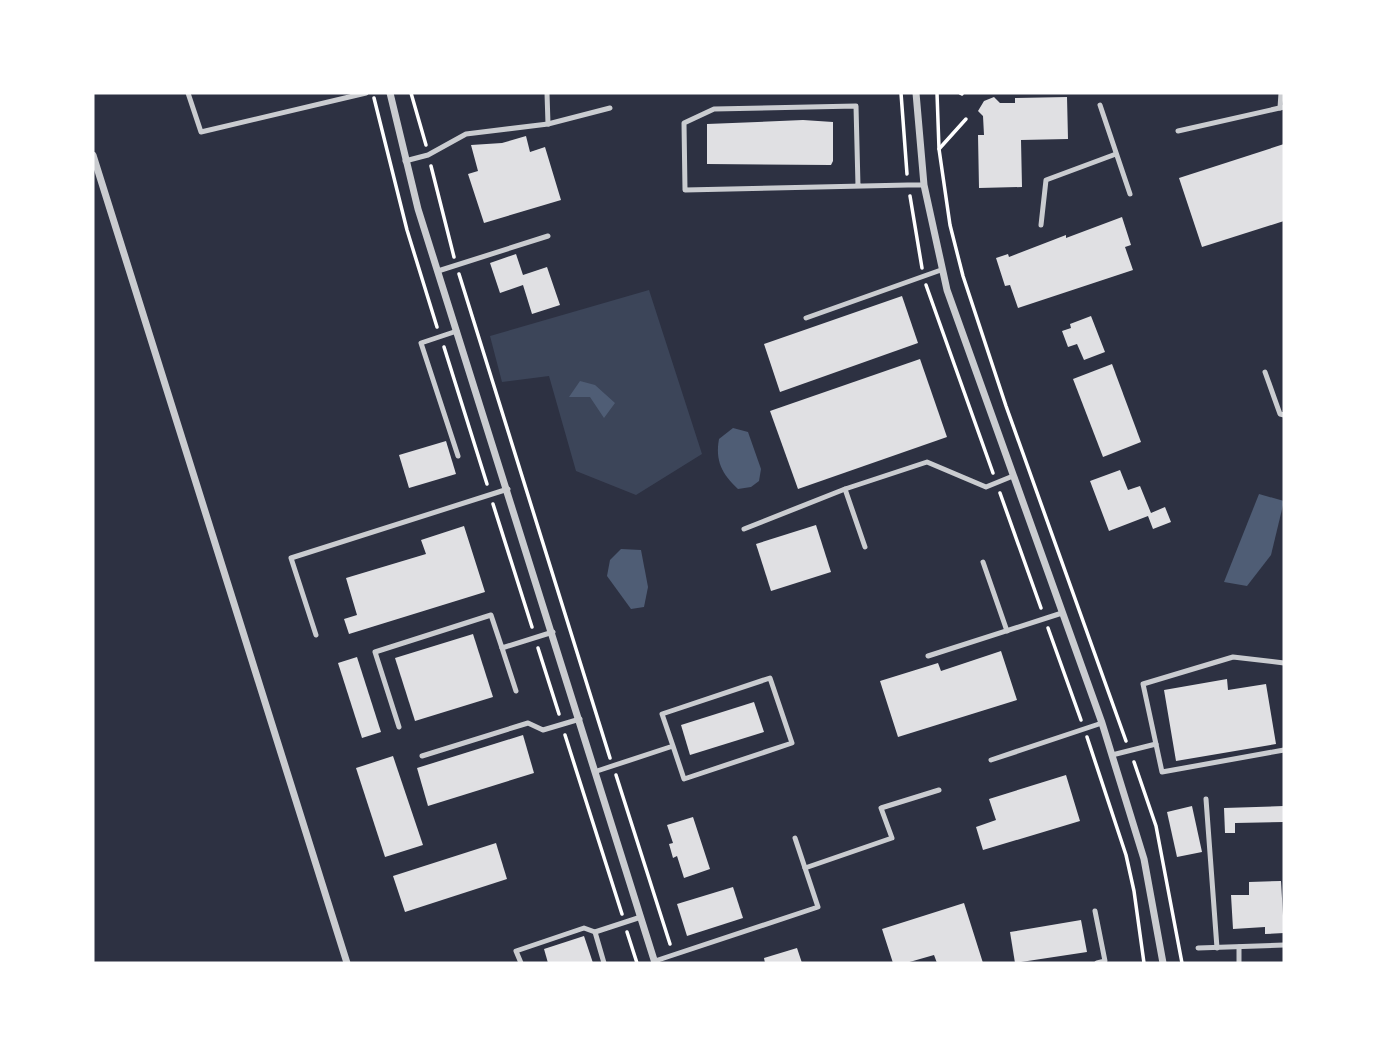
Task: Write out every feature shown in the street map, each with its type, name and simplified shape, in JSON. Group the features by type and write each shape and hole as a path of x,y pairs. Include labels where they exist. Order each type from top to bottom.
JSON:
{"street":[{"path":"390,93 405,161 438,271 655,962"},
{"path":"916,93 924,184 942,270 1102,723 1144,859 1163,963"},
{"path":"93,155 347,963"}],"lane":[{"path":"188,93 201,132 366,93"},
{"path":"547,93 548,124"},
{"path":"1178,131 1282,108 1281,93"},
{"path":"1100,105 1130,194"},
{"path":"858,186 856,106 714,109 684,123 685,190 908,185 924,184"},
{"path":"405,161 429,155 466,134 548,124 610,108"},
{"path":"1041,225 1046,180 1116,154"},
{"path":"438,271 548,236"},
{"path":"806,318 942,270"},
{"path":"457,331 421,343 458,456"},
{"path":"1265,372 1280,414 1284,415"},
{"path":"744,529 845,489 927,462 986,486 1013,476"},
{"path":"316,635 290,558 508,489"},
{"path":"845,489 865,547"},
{"path":"983,562 1007,631"},
{"path":"928,656 1062,613"},
{"path":"399,727 375,652 491,615 516,691"},
{"path":"502,648 553,632"},
{"path":"1284,663 1233,657 1143,684 1162,772 1284,750"},
{"path":"770,678 792,743 684,779 673,746 662,714 770,678"},
{"path":"422,756 528,723 543,730 580,719"},
{"path":"991,761 1102,723"},
{"path":"1112,755 1156,744"},
{"path":"597,771 673,746"},
{"path":"805,868 892,838 881,808 939,790"},
{"path":"1206,799 1217,948"},
{"path":"655,962 818,907 795,838"},
{"path":"1095,911 1105,961 1096,963"},
{"path":"521,963 516,951 584,928 595,932 641,917"},
{"path":"595,932 604,963"},
{"path":"1198,948 1284,946"},
{"path":"1239,947 1239,963"}],"path":[{"path":"372,93 407,230 637,963"},
{"path":"411,93 457,265 673,955"},
{"path":"901,93 908,185 923,276 1085,729 1126,855 1135,891 1144,963"},
{"path":"937,93 939,149 950,225 963,276 1006,406 1156,826 1182,963"},
{"path":"939,149 966,120"}],"shaded area":[{"path":"649,290 702,454 636,495 576,471 549,376 502,382 490,336"},
{"path":"580,381 595,385 615,403 604,418 590,397 569,397"},
{"path":"733,428 748,432 761,469 759,481 751,487 738,489 719,461 719,439"},
{"path":"1259,494 1284,501 1271,555 1247,586 1224,582"},
{"path":"621,549 641,550 648,587 644,607 631,609 607,576 610,560"}],"building":[{"path":"994,97 1000,103 1015,103 1015,98 1067,97 1068,139 1021,140 1022,187 979,188 978,135 984,135 983,116 978,111 984,101"},
{"path":"803,120 833,122 831,165 707,164 707,124"},
{"path":"526,136 530,152 545,147 561,200 484,223 468,174 478,171 471,145 502,143"},
{"path":"1284,144 1284,221 1202,247 1179,178"},
{"path":"1122,217 1131,245 1125,247 1133,270 1018,308 1010,285 1005,286 996,258 1008,254 1009,257"},
{"path":"516,254 523,275 547,267 560,305 532,314 523,285 500,293 490,263"},
{"path":"902,296 918,343 780,392 764,344"},
{"path":"1091,316 1105,352 1084,360 1077,344 1068,347 1062,331 1071,328 1070,324"},
{"path":"920,359 947,437 798,489 770,411"},
{"path":"1112,364 1141,442 1103,457 1073,379"},
{"path":"446,441 456,474 409,488 399,455"},
{"path":"1120,470 1128,490 1140,486 1151,513 1165,507 1171,522 1153,529 1148,516 1109,531 1090,481"},
{"path":"816,525 831,572 771,591 756,544"},
{"path":"464,526 485,592 349,634 344,619 357,615 346,578 426,554 421,540"},
{"path":"473,634 493,697 415,721 395,658"},
{"path":"1001,651 1017,700 898,737 880,681 938,663 941,671"},
{"path":"357,657 381,732 362,738 338,663"},
{"path":"1227,679 1228,690 1266,684 1276,744 1176,761 1164,690"},
{"path":"754,702 764,732 690,755 681,725"},
{"path":"523,735 534,773 428,806 417,768"},
{"path":"393,756 423,845 385,857 356,768"},
{"path":"1066,775 1080,821 983,850 976,827 996,820 989,799"},
{"path":"1192,806 1202,852 1177,857 1167,812"},
{"path":"1284,806 1284,822 1235,823 1235,833 1225,833 1224,808"},
{"path":"693,817 710,869 684,878 677,856 673,858 669,844 673,843 667,825"},
{"path":"496,843 507,879 405,912 393,876"},
{"path":"1281,881 1284,933 1265,934 1265,927 1233,929 1231,895 1249,895 1249,882"},
{"path":"733,887 743,918 687,936 677,904"},
{"path":"964,903 983,963 937,963 934,955 906,963 893,963 882,929"},
{"path":"1081,920 1087,952 1015,963 1010,932"},
{"path":"584,936 593,963 548,963 544,949"},
{"path":"797,948 802,963 765,963 764,958"}]}
